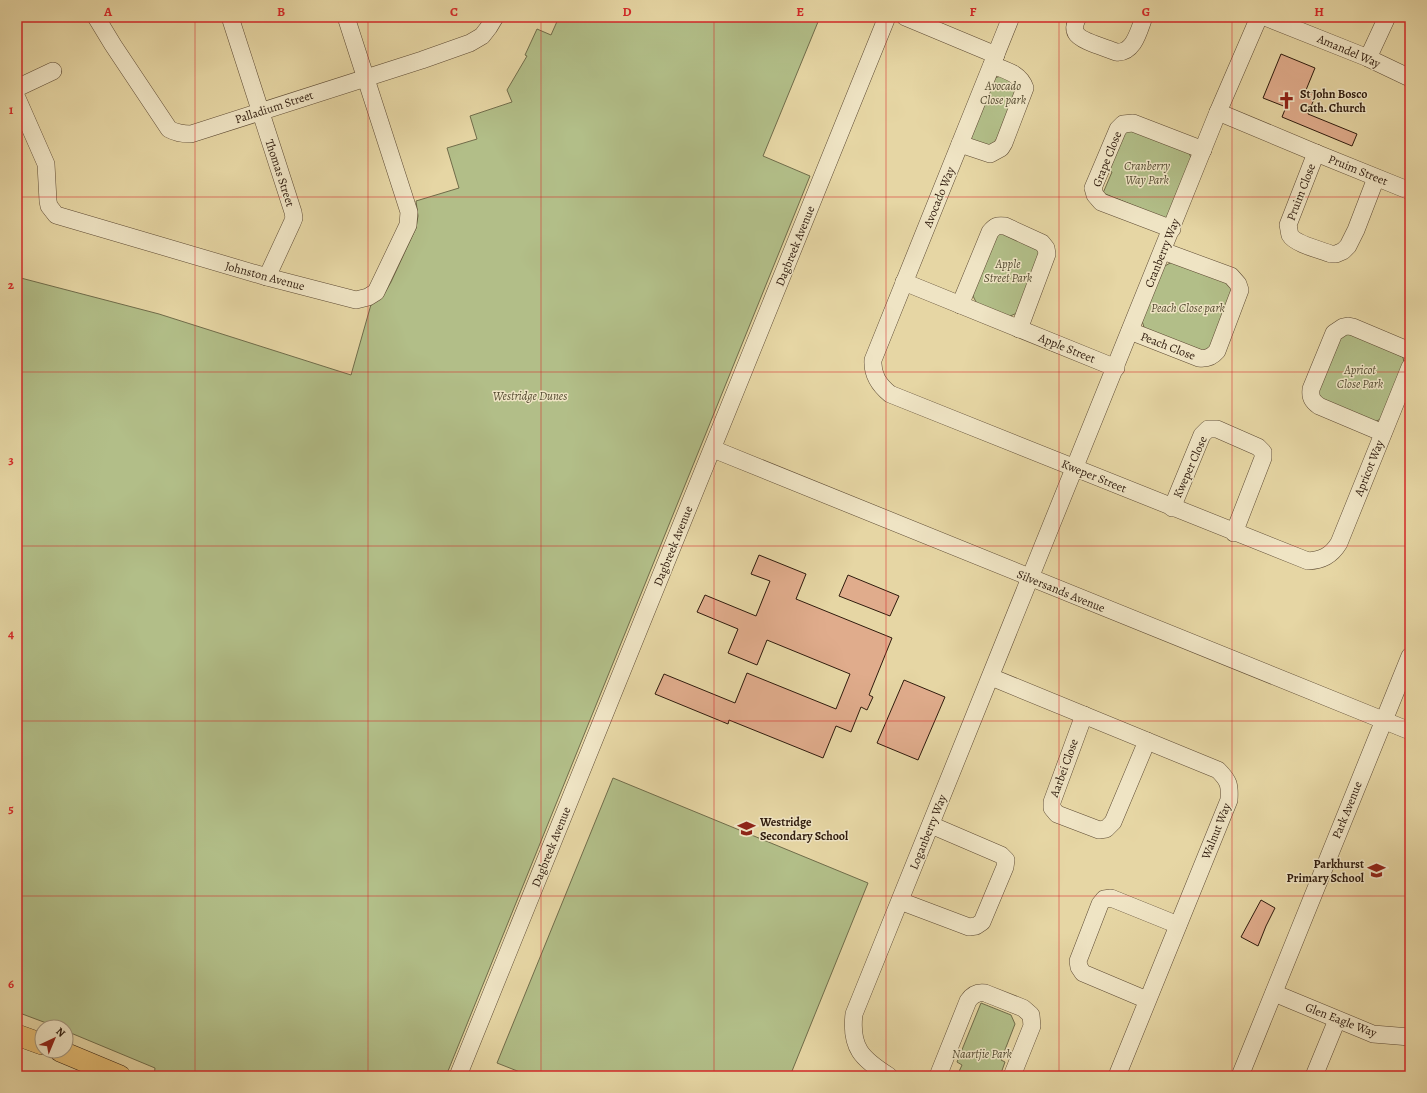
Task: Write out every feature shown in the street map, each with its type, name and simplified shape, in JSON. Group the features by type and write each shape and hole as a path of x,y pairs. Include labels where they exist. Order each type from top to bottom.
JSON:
{"main road":[{"path":"17,1035 34,1041"},
{"path":"74,1057 120,1076"}],"street":[{"name":"Palladium Street","path":"96,17 169,129 185,134 191,134 470,43 482,36 495,17"},
{"name":"Thomas Street","path":"230,17 294,218 267,278"},
{"name":"Johnston Avenue","path":"17,98 46,164 48,201 49,206 56,215 267,278 356,300 368,297 376,292 408,224 409,212 346,17"},
{"name":"Dagbreek Avenue","path":"458,1076 887,17"},
{"path":"905,17 994,60 1018,76 1025,88 1001,148 990,154 960,144"},
{"name":"Avocado Way","path":"875,378 872,367 873,360 1011,17"},
{"path":"1078,17 1075,30 1081,38 1116,52 1127,50 1133,44 1144,17"},
{"name":"Cranberry Way","path":"1030,578 1218,112 1259,17"},
{"name":"Amandel Way","path":"1265,17 1368,58 1410,78"},
{"path":"1368,58 1387,17"},
{"path":"17,88 53,70"},
{"name":"Pruim Street","path":"1218,112 1316,154 1410,190"},
{"name":"Grape Close","path":"1172,229 1101,202 1095,195 1093,188 1118,129 1123,124 1133,123 1203,150"},
{"name":"Pruim Close","path":"1316,154 1288,225 1290,234 1299,242 1331,254 1336,254 1343,251 1348,246 1356,230 1376,178"},
{"path":"960,306 990,232 998,225 1005,226 1042,243 1046,248 1047,254 1019,329"},
{"name":"Peach Close","path":"1130,331 1199,358 1206,359 1217,351 1240,290 1238,284 1231,276 1163,251"},
{"name":"Apple Street","path":"904,282 1116,368"},
{"path":"1383,433 1319,406 1313,402 1310,396 1311,389 1334,333 1343,327 1353,327 1410,351"},
{"name":"Apricot Way","path":"1318,560 1331,552 1339,543 1410,367"},
{"name":"Kweper Street","path":"875,378 883,389 890,394 1234,533 1308,561 1318,560"},
{"name":"Kweper Close","path":"1172,508 1202,435 1208,429 1217,429 1258,447 1263,452 1263,458 1234,533"},
{"name":"Silversands Avenue","path":"713,449 823,492 1030,578 1410,731"},
{"name":"Loganberry Way","path":"889,1076 875,1067 864,1057 854,1042 852,1028 854,1014 1030,578"},
{"name":"Park Avenue","path":"1240,1076 1410,656"},
{"name":"Walnut Way","path":"991,677 1218,770 1226,778 1230,787 1229,800 1117,1076"},
{"name":"Aarbei Close","path":"1084,715 1052,802 1052,808 1057,814 1099,830 1106,829 1113,822 1148,741"},
{"path":"900,901 969,927 976,926 982,922 1005,867 1006,860 1001,855 931,825"},
{"path":"1147,1000 1083,972 1079,967 1078,961 1100,904 1104,900 1111,898 1178,925"},
{"path":"938,1076 968,1001 973,996 980,993 985,993 1023,1008 1031,1015 1032,1026 1012,1076"},
{"name":"Glen Eagle Way","path":"1274,993 1373,1034 1410,1037"},
{"path":"1314,1076 1337,1020"}],"green space":[{"name":"Westridge Dunes","path":"559,17 820,17 763,156 810,176 446,1076 154,1076 155,1068 74,1034 74,1019 36,1019 17,1012 17,277 159,314 351,375 372,301 382,298 416,228 418,216 416,201 459,188 447,148 477,139 470,116 512,102 507,90 527,56 525,55 537,29 551,35"},
{"name":"Avocado Close park","path":"1005,76 1019,91 992,149 972,140 971,136 994,78"},
{"name":"Cranberry Way Park","path":"1127,129 1189,153 1192,160 1167,217 1164,218 1103,193 1112,172 1106,170"},
{"name":"Apple Street Park","path":"1003,233 1040,250 1017,313 1008,317 977,304 973,296 973,291 994,239 999,234"},
{"name":"Peach Close park","path":"1172,262 1227,283 1232,288 1214,346 1207,352 1145,330 1142,321 1163,267"},
{"name":"Apricot Close Park","path":"1348,332 1403,357 1404,363 1382,418 1375,422 1322,403 1316,390 1336,339"},
{"path":"613,778 868,883 790,1076 530,1076 497,1063"},
{"name":"Naartjie Park","path":"981,1003 1011,1015 1015,1024 1001,1060 1005,1062 1000,1076 957,1076 962,1065 957,1062"}],"building":[{"name":"St John Bosco Cath. Church","path":"1281,54 1315,68 1306,90 1316,94 1308,114 1357,134 1352,146 1282,117 1286,107 1263,98"},
{"path":"759,555 806,574 796,599 892,638 869,695 873,697 867,710 861,707 851,732 836,726 823,758 729,720 728,724 655,694 664,674 735,703 747,673 836,709 850,674 767,640 757,665 728,653 738,629 697,612 705,595 756,616 770,581 751,574"},
{"path":"848,575 899,596 890,616 839,596"},
{"path":"904,680 945,697 918,760 877,743"},
{"path":"1261,900 1275,908 1258,946 1241,937"}],"place":[{"name":"St John Bosco Cath. Church","path":"1287,101"},
{"name":"Westridge Secondary School","path":"747,829"},
{"name":"Parkhurst Primary School","path":"1377,871"}]}
